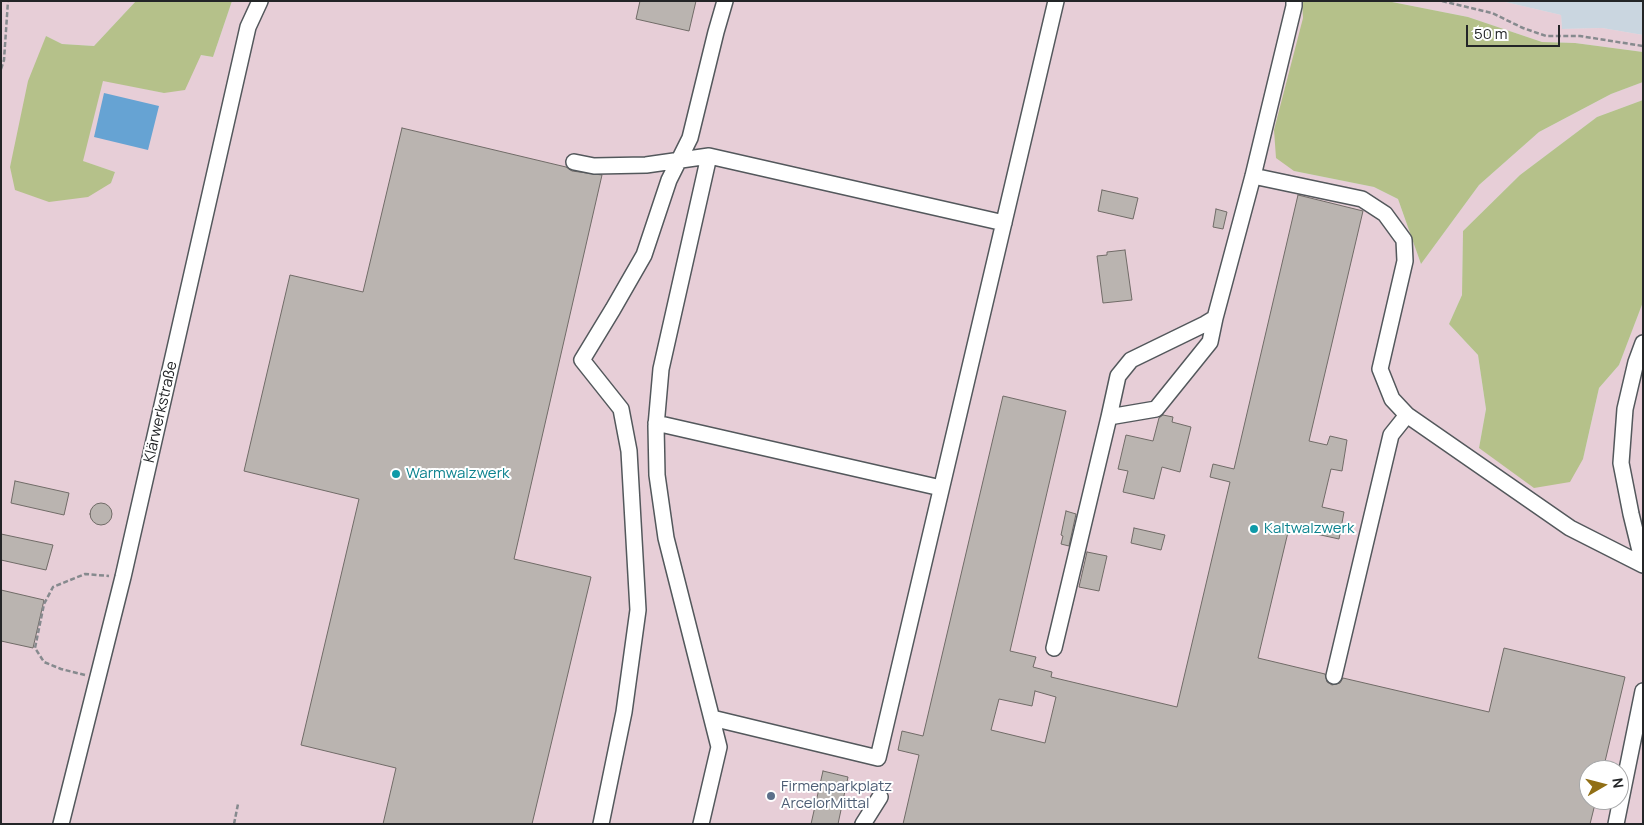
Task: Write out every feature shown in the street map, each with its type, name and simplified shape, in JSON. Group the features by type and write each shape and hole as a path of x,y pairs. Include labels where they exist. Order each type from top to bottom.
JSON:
{"street":[{"name":"Klärwerkstraße","path":"61,824 123,577 248,27 260,1"},
{"path":"601,824 624,712 638,610 629,451 621,408 582,360 614,309 644,255 669,180 690,138 725,1"},
{"path":"712,718 878,758 1056,1"},
{"path":"1109,418 1156,409 1210,342 1253,176 1294,1"},
{"path":"701,824 719,747 666,538 657,474 656,423 660,369 709,156"},
{"path":"574,162 594,166 646,165 709,156 1004,223"},
{"path":"1253,176 1362,199 1385,214 1404,240 1405,261 1380,370 1392,399 1407,414 1570,528 1643,564"},
{"path":"1054,648 1118,376 1131,360 1215,318"},
{"path":"1643,343 1636,362 1625,409 1621,462 1630,514 1643,564"},
{"path":"1334,676 1391,435 1407,414"},
{"path":"656,423 941,488"},
{"path":"1616,824 1643,691"},
{"path":"863,824 880,797"}],"path":[{"path":"1,69 4,60 8,1"},
{"path":"1442,1 1492,13 1523,28 1546,36 1595,38 1643,46"},
{"path":"97,678 61,669 44,662 36,648 44,604 53,587 85,574 123,577"},
{"path":"234,824 238,804"}],"shaded area":[{"path":"1,1 136,1 94,46 62,44 46,36 10,167 111,183 115,172 82,161 103,80 164,93 201,55 213,57 232,1 1302,1 1303,18 1294,171 1374,187 1398,199 1421,264 1479,185 1539,132 1611,94 1643,82 1643,100 1597,117 1520,175 1463,231 1462,295 1449,324 1478,355 1486,409 1479,448 1583,459 1599,388 1619,365 1643,302 1643,824 1,824"},
{"path":"1387,1 1501,1 1561,15 1562,29 1602,28 1643,35 1643,52 1575,43 1542,42 1468,17"},
{"path":"1501,1 1643,1 1643,35 1602,28 1562,29 1561,15"}],"green space":[{"path":"136,1 232,1 213,57 201,55 185,90 164,93 103,81 83,161 115,172 111,183 88,197 49,202 15,190 10,167 28,81 46,36 62,44 94,46"},
{"path":"1302,1 1387,1 1468,17 1542,42 1575,43 1643,52 1643,82 1611,94 1539,132 1479,185 1421,264 1398,199 1374,187 1294,171 1276,158 1274,130 1303,18"},
{"path":"1643,100 1643,302 1619,365 1599,388 1583,459 1570,482 1534,488 1479,448 1486,409 1478,355 1449,324 1462,295 1463,231 1520,175 1597,117"}],"water":[{"path":"104,93 159,106 148,150 94,137"}],"building":[{"path":"640,1 696,1 689,31 636,19"},
{"name":"Warmwalzwerk","path":"402,128 566,167 572,171 602,175 514,559 591,577 532,824 383,824 396,768 301,745 359,499 244,471 290,275 363,292"},
{"path":"1102,190 1138,198 1133,219 1098,211"},
{"name":"Kaltwalzwerk","path":"1298,195 1363,211 1309,441 1327,445 1330,436 1347,440 1342,471 1331,469 1322,507 1344,512 1339,539 1289,528 1258,658 1325,674 1327,682 1332,685 1340,683 1343,678 1489,712 1504,648 1625,677 1605,760 1579,760 1579,810 1594,810 1590,824 903,824 919,755 898,750 902,731 923,736 1003,396 1066,411 1010,651 1036,657 1033,667 1052,672 1051,677 1177,707 1230,482 1210,477 1213,464 1234,469","holes":["1035,691 1056,697 1045,743 991,730 999,699 1032,706"]},
{"path":"1216,209 1227,212 1223,229 1213,227"},
{"path":"1125,250 1132,300 1103,303 1097,256 1107,255 1107,252"},
{"path":"1163,415 1173,417 1172,422 1191,427 1180,472 1162,467 1154,499 1123,492 1128,471 1118,469 1126,435 1153,441 1159,418"},
{"path":"15,481 69,493 64,515 11,503"},
{"path":"101,503 109,506 112,514 109,522 101,525 93,522 90,514 93,506"},
{"path":"1066,511 1076,514 1069,546 1061,544"},
{"path":"1134,528 1165,535 1161,550 1131,543"},
{"path":"1,534 53,545 46,570 1,560"},
{"path":"1087,552 1107,556 1099,591 1079,587"},
{"path":"1,590 44,600 33,648 1,641"},
{"path":"823,771 848,777 838,824 811,824"}],"place":[{"name":"Warmwalzwerk","path":"396,474"},
{"name":"Kaltwalzwerk","path":"1254,529"},
{"name":"Firmenparkplatz ArcelorMittal","path":"771,796"}]}
